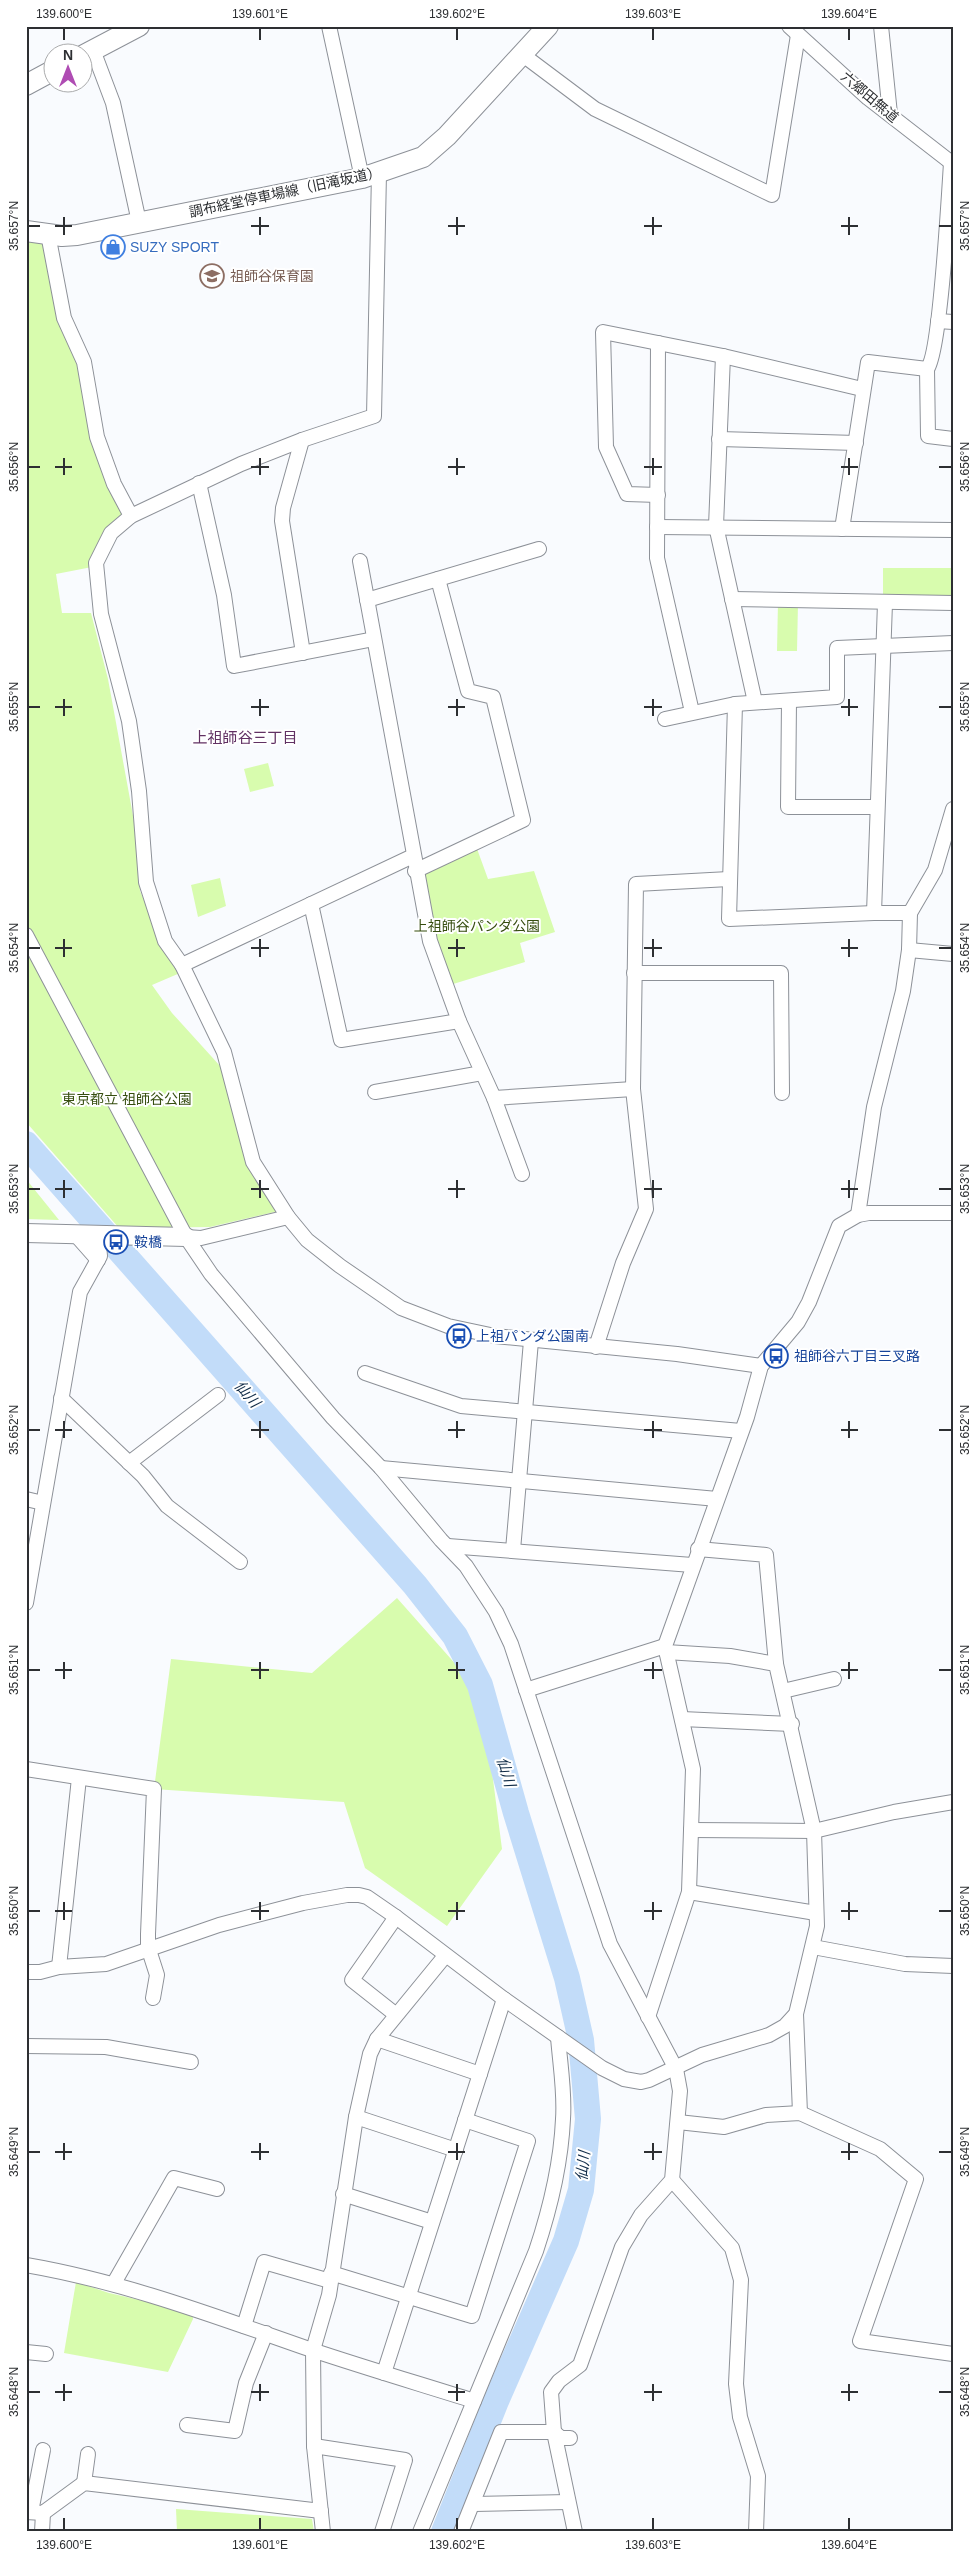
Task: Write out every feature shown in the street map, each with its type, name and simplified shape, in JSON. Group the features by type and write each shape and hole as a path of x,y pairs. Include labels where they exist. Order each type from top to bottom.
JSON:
{"main road":[{"path":"92,51 140,26"},
{"name":"調布経堂停車場線（旧滝坂道）","path":"26,231 77,235 370,175 410,163 433,150 523,55 545,28"},
{"path":"26,85 42,76"}],"street":[{"path":"329,26 370,175 374,416 302,440 199,483 131,516 111,533 96,564 100,614 129,721 139,791 146,882 165,941 182,966 224,1052 253,1162 288,1217 307,1240 340,1266 401,1308 448,1326 470,1332 531,1341 761,1366"},
{"path":"881,26 890,114"},
{"path":"523,55 595,108 772,195 794,30"},
{"name":"六郷田無道","path":"794,30 868,98 952,163"},
{"path":"92,61 112,103 139,222"},
{"path":"952,163 948,255 932,364 928,368 928,436 953,439"},
{"path":"48,234 64,318 84,362 97,437 114,484 131,516"},
{"path":"938,321 953,322"},
{"path":"658,495 627,494 606,448 602,332 723,356 862,389"},
{"path":"658,344 657,558 692,712"},
{"path":"723,356 716,526 755,702"},
{"path":"842,529 856,443 862,389 868,362 928,368"},
{"path":"719,438 856,443"},
{"path":"302,440 283,508 282,521 304,653"},
{"path":"199,483 224,595 234,666 374,639"},
{"path":"656,527 716,526 953,530"},
{"path":"367,600 539,549"},
{"path":"360,561 412,856 430,941 459,1021 494,1098 522,1174"},
{"path":"415,871 523,820 494,697 468,691 438,579"},
{"path":"732,599 953,603"},
{"path":"874,912 885,603"},
{"path":"665,720 692,712 735,704 837,697 838,648 953,643"},
{"path":"789,701 788,807 877,807"},
{"path":"735,704 729,919 874,912 910,914"},
{"path":"858,1215 874,1107 903,991 909,950 910,914 935,870 953,809"},
{"path":"182,966 412,856"},
{"path":"596,1347 623,1264 646,1209 632,1089 636,884 729,879"},
{"path":"311,904 341,1040 459,1021"},
{"path":"26,935 186,1238 217,1281 333,1418 381,1468 479,1583 498,1616 511,1644 610,1944 676,2069 680,2091 672,2180 641,2215 622,2247 580,2366 559,2381 551,2392 554,2432 575,2532"},
{"path":"909,950 953,954"},
{"path":"634,973 781,973 782,1093"},
{"path":"375,1092 482,1073"},
{"path":"494,1098 632,1089"},
{"path":"648,2017 689,1892 693,1769 665,1649 692,1565 741,1431 761,1366 802,1315 839,1226 858,1215 885,1212 953,1213"},
{"path":"26,1233 201,1238 288,1217"},
{"path":"85,1234 99,1258"},
{"path":"85,1234 99,1258"},
{"path":"26,1603 80,1292 99,1258"},
{"path":"513,1550 531,1341"},
{"path":"365,1373 461,1406 741,1431"},
{"path":"129,1463 218,1395"},
{"path":"61,1398 143,1476 166,1506 240,1562"},
{"path":"381,1468 717,1499"},
{"path":"26,1499 43,1503"},
{"path":"448,1546 692,1565"},
{"path":"698,1549 766,1555 776,1664 792,1724 814,1831 816,1913 813,1947 796,2014 800,2113"},
{"path":"526,1690 665,1649 730,1656 776,1664"},
{"path":"783,1690 834,1680"},
{"path":"682,1719 792,1724"},
{"path":"26,1769 154,1788 148,1947 157,1975 153,1998"},
{"path":"59,1967 79,1778"},
{"path":"691,1830 814,1831 894,1812 953,1802"},
{"path":"689,1892 816,1913"},
{"path":"26,1972 40,1972 59,1967 106,1964 148,1947 219,1924 303,1903 348,1895 367,1897 504,1999 598,2065 612,2074 633,2082 649,2080 724,2047 769,2035 785,2026 796,2014"},
{"path":"395,2014 352,1980 396,1917"},
{"path":"813,1947 905,1964 953,1966"},
{"path":"323,2532 314,2446 313,2350 329,2295 356,2117 370,2054 377,2039 395,2014 445,1956"},
{"path":"384,2373 504,1999"},
{"path":"377,2039 480,2074"},
{"path":"420,2532 547,2218 555,2181 564,2118 562,2039"},
{"path":"26,2046 106,2047 191,2062"},
{"path":"678,2122 724,2127 766,2115 800,2113 880,2149 916,2179 860,2341 953,2354"},
{"path":"356,2117 456,2150"},
{"path":"244,2326 264,2262 331,2277 472,2316 528,2141 465,2120"},
{"path":"114,2283 174,2178 217,2189"},
{"path":"672,2180 732,2248 741,2280 736,2384 740,2417 758,2476 756,2532"},
{"path":"343,2194 432,2222"},
{"path":"26,2265 114,2283 313,2350 474,2401"},
{"path":"187,2425 235,2431 246,2383 266,2334"},
{"path":"26,2352 46,2354"},
{"path":"461,2532 474,2504 501,2432 554,2432 561,2438 570,2438"},
{"path":"314,2446 405,2460 382,2532"},
{"path":"42,2532 33,2512 43,2450"},
{"path":"84,2483 88,2454"},
{"path":"33,2512 84,2483 321,2511"},
{"path":"474,2504 568,2502"}],"green space":[{"name":"東京都立 祖師谷公園","path":"26,237 39,238 46,247 125,511 92,567 56,574 62,613 91,613 108,679 136,832 140,891 165,949 180,973 152,985 172,1013 221,1067 279,1211 210,1227 119,1228 26,1122"},
{"path":"883,568 953,568 953,596 883,596"},
{"path":"778,602 798,603 797,651 777,651"},
{"path":"268,763 274,786 250,792 244,769"},
{"name":"上祖師谷パンダ公園","path":"476,846 488,879 534,871 555,932 520,943 525,962 450,985 433,939 421,873"},
{"path":"220,878 226,906 198,917 191,885"},
{"path":"26,1179 59,1220 26,1219"},
{"path":"397,1598 482,1694 502,1849 447,1926 365,1868 344,1802 154,1789 171,1659 312,1673"},
{"path":"76,2282 109,2293 192,2312 193,2319 168,2372 64,2353"},
{"path":"176,2509 312,2519 314,2532 177,2532"}],"waterway":[{"name":"仙川","path":"26,1144 415,1585 455,1636 480,1685 516,1813 567,1978 581,2040 588,2119 581,2190 566,2241 496,2401 444,2532"}],"place":[{"name":"SUZY SPORT","path":"113,247"},
{"name":"祖師谷保育園","path":"212,276"},
{"name":"鞍橋","path":"116,1242"},
{"name":"上祖パンダ公園南","path":"459,1336"},
{"name":"祖師谷六丁目三叉路","path":"776,1356"}],"district":[{"name":"上祖師谷三丁目","path":"245,738"}]}
